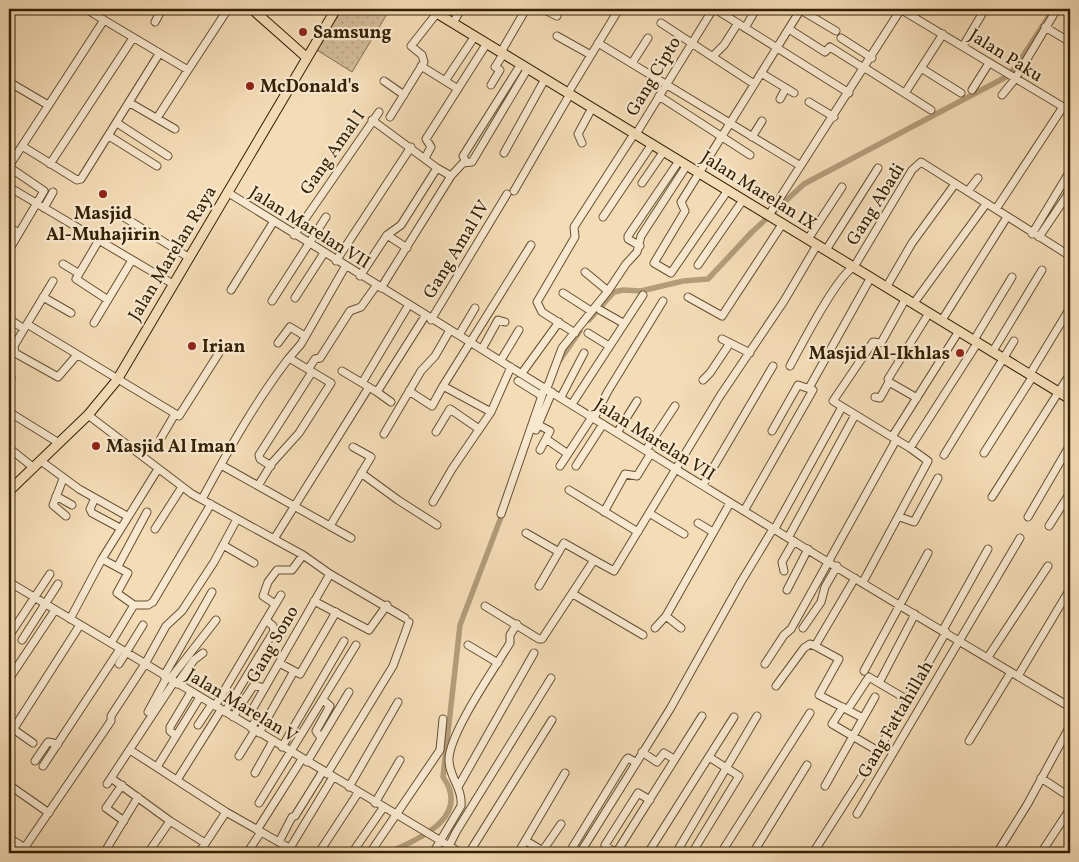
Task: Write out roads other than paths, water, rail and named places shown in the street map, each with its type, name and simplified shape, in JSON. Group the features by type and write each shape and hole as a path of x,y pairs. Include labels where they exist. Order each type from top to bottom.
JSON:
{"main road":[{"path":"252,9 306,57"},
{"name":"Jalan Marelan Raya","path":"9,492 88,415 117,380 336,9"},
{"name":"Jalan Marelan IX","path":"434,11 1070,399"}],"street":[{"path":"86,9 188,70"},
{"path":"155,22 162,9"},
{"path":"157,118 228,9"},
{"path":"453,22 461,9"},
{"path":"491,85 500,70 495,67 526,9"},
{"path":"543,9 557,16"},
{"name":"Gang Amal IV","path":"377,392 510,193 619,9"},
{"path":"714,9 849,93"},
{"name":"Gang Cipto","path":"559,322 542,312 537,302 574,237 574,227 714,9"},
{"path":"745,28 756,9"},
{"path":"728,190 669,273 654,262 685,211 680,202 700,173 800,9 836,31"},
{"path":"688,296 722,316 775,218 799,165 834,117 872,58 900,9"},
{"name":"Jalan Paku","path":"900,9 911,11 992,65 1070,111"},
{"path":"963,46 985,9"},
{"path":"1002,95 1058,9"},
{"path":"390,117 421,66 423,58 411,46 434,11"},
{"path":"40,206 44,191 9,166 104,20"},
{"path":"662,23 754,84"},
{"path":"713,56 724,45 738,23"},
{"path":"1045,27 1070,42"},
{"path":"788,29 825,52 830,47 931,110"},
{"path":"905,93 943,34"},
{"path":"445,80 474,36"},
{"path":"557,36 591,55"},
{"path":"50,164 133,38"},
{"path":"632,63 648,38"},
{"path":"841,38 872,58"},
{"path":"424,158 431,147 426,139 487,43"},
{"path":"598,43 799,165"},
{"path":"22,146 77,180 81,179 159,54"},
{"path":"972,90 992,65"},
{"path":"421,66 458,89"},
{"path":"270,466 260,459 259,455 315,360 320,358 350,311 361,307 407,248 451,176 466,162 462,156 525,66"},
{"path":"922,68 961,93"},
{"path":"761,73 794,93"},
{"path":"504,153 545,80"},
{"path":"384,81 404,94"},
{"path":"9,82 48,105"},
{"path":"780,99 786,88"},
{"path":"659,96 750,156"},
{"path":"809,102 834,117"},
{"path":"130,103 175,129"},
{"path":"996,209 1063,107"},
{"path":"582,143 578,134 592,108"},
{"name":"Gang Amal I","path":"294,234 379,112"},
{"path":"372,120 451,176"},
{"path":"752,137 762,121"},
{"path":"117,123 168,156"},
{"path":"109,136 157,166"},
{"path":"603,217 652,144"},
{"path":"336,261 411,147"},
{"path":"642,183 664,151"},
{"name":"Gang Abadi","path":"790,366 836,287 848,270 854,266 912,170 921,162 955,184"},
{"path":"640,246 628,240 628,236 683,163"},
{"path":"501,514 562,348 608,291 618,274 638,252 641,236 683,163"},
{"path":"360,276 387,235 399,229 438,168"},
{"path":"826,250 878,168"},
{"path":"1036,236 1070,171"},
{"path":"968,192 978,178"},
{"path":"887,286 912,243 955,184 1070,256"},
{"path":"9,187 173,284"},
{"path":"808,240 842,187"},
{"path":"1036,236 1070,191"},
{"path":"9,250 19,233 40,206 54,192"},
{"name":"Jalan Marelan VII","path":"227,192 408,306 511,366 730,503 1070,707"},
{"path":"698,265 743,200"},
{"path":"863,582 900,517 928,462 910,448 833,401 872,342 881,344 910,301 986,204"},
{"path":"119,214 188,257"},
{"path":"272,301 326,217"},
{"path":"942,320 1007,217"},
{"path":"231,290 274,221"},
{"path":"9,227 19,233"},
{"path":"387,235 407,248"},
{"path":"100,240 78,273 76,281 108,300"},
{"path":"409,391 432,406 531,244"},
{"path":"539,586 564,543 614,571 720,396 750,353 817,245"},
{"path":"295,298 324,253"},
{"path":"94,323 132,260"},
{"path":"62,264 78,273"},
{"path":"202,500 272,380 305,336 346,267"},
{"path":"993,351 1042,270"},
{"path":"585,272 608,291"},
{"path":"809,388 871,277"},
{"path":"910,448 976,341 1012,277"},
{"path":"53,281 26,326 12,344 15,353 58,376 77,354"},
{"path":"563,293 591,311"},
{"path":"572,404 643,295"},
{"path":"43,297 71,313"},
{"path":"560,466 593,418 664,301"},
{"path":"362,383 408,306"},
{"path":"459,335 475,308"},
{"path":"984,453 1070,308"},
{"path":"600,310 623,323"},
{"path":"875,397 880,398 890,382 888,379 929,313"},
{"path":"9,319 26,326 77,354 179,416 219,353"},
{"path":"482,349 495,323 500,319 505,322"},
{"path":"522,373 559,322 575,334"},
{"path":"278,343 290,327 305,336"},
{"path":"384,434 409,391 450,330"},
{"path":"501,360 519,330"},
{"path":"765,664 784,635 791,629 830,562 916,398 959,331"},
{"path":"588,333 609,346"},
{"path":"722,339 750,353"},
{"path":"944,455 1014,341"},
{"path":"703,380 710,373 730,343"},
{"path":"561,397 584,354"},
{"path":"258,486 270,466 299,433 332,383 289,358"},
{"path":"432,502 491,412 511,366"},
{"path":"703,485 773,366"},
{"path":"342,371 391,402"},
{"path":"992,497 1070,374"},
{"path":"518,381 542,396"},
{"path":"890,382 916,398"},
{"path":"744,511 814,391 798,385 772,431"},
{"path":"443,386 491,412"},
{"path":"274,539 369,388"},
{"path":"534,433 542,396 548,389"},
{"path":"617,433 637,400"},
{"path":"604,512 625,474 637,476 648,452 675,406"},
{"path":"580,853 670,709 842,407"},
{"path":"436,432 450,410 479,429"},
{"path":"9,412 59,443"},
{"path":"161,438 175,414"},
{"path":"88,415 158,470 202,500 303,555 330,574 387,605 407,620 393,666 328,774 292,851 280,842 226,812 130,750"},
{"path":"784,571 782,562 791,539 856,416"},
{"path":"536,423 550,431 540,450"},
{"path":"576,466 604,424"},
{"path":"546,439 568,454"},
{"path":"1028,517 1070,445"},
{"path":"330,526 370,458 353,447"},
{"path":"9,448 127,516"},
{"path":"221,465 351,538"},
{"path":"70,619 127,516 158,470"},
{"path":"361,473 437,525"},
{"path":"900,517 914,522 938,478"},
{"path":"63,479 54,507 66,516"},
{"path":"155,529 182,487"},
{"path":"569,490 638,532"},
{"path":"1049,526 1070,493"},
{"path":"56,496 72,505"},
{"path":"95,498 90,510 92,513 120,528"},
{"path":"655,628 666,616 730,503"},
{"path":"102,559 118,566 126,571 128,575 118,594 134,605 148,605 152,602 211,504"},
{"path":"118,566 147,512"},
{"path":"649,514 684,534"},
{"path":"9,838 23,851 111,721 111,716 145,664 166,626 182,612 223,545 237,518"},
{"path":"698,523 713,532"},
{"path":"526,533 559,552"},
{"name":"Gang Fattahillah","path":"858,814 1020,538"},
{"path":"223,545 254,563"},
{"path":"787,590 808,549"},
{"path":"813,853 878,751 988,549"},
{"path":"878,751 832,724 857,695 900,605 928,553"},
{"path":"275,604 263,596 268,582 277,570 292,570 303,555"},
{"path":"485,606 542,639 594,560"},
{"path":"803,628 821,602 825,587 837,566"},
{"path":"988,658 1048,566"},
{"path":"9,636 50,574"},
{"name":"Gang Sono","path":"255,730 258,716 252,710 330,574"},
{"path":"815,646 855,578"},
{"name":"Jalan Marelan V","path":"9,582 383,808 461,853"},
{"path":"22,640 58,584"},
{"path":"969,741 1070,589"},
{"path":"206,843 170,821 122,785 109,781 130,750 170,679 212,592"},
{"path":"573,594 643,635"},
{"path":"178,780 281,595"},
{"path":"314,601 369,630 387,605"},
{"path":"111,643 134,605"},
{"path":"9,679 55,610"},
{"path":"279,663 300,674 336,612"},
{"path":"879,682 915,614"},
{"path":"666,616 681,628"},
{"path":"148,712 170,679 216,620"},
{"path":"198,725 218,708 274,630 273,626 266,620"},
{"path":"433,853 461,806 462,799 449,769 450,752 457,731 510,643 510,635 516,624"},
{"path":"9,736 11,728 80,625"},
{"path":"43,766 123,651 144,625"},
{"path":"282,747 344,640"},
{"path":"776,686 804,648 810,644 838,659 819,694 863,718"},
{"path":"259,803 356,645"},
{"path":"468,645 498,663"},
{"path":"119,664 123,651"},
{"path":"170,679 202,654"},
{"path":"458,787 534,654"},
{"path":"239,756 294,671"},
{"path":"866,674 906,699"},
{"path":"449,846 551,678"},
{"path":"233,717 254,685 264,688"},
{"path":"176,736 171,732 170,727 191,692"},
{"path":"247,853 259,831 349,692"},
{"path":"825,786 875,697"},
{"path":"157,767 200,698"},
{"path":"321,738 316,731 330,706 323,700"},
{"path":"349,787 398,702"},
{"path":"721,853 810,713"},
{"path":"650,800 638,793 605,846 616,853 650,800 674,759 702,716"},
{"path":"676,853 758,716"},
{"path":"648,853 690,783 734,717"},
{"path":"370,853 440,750 443,719"},
{"path":"469,853 552,720"},
{"path":"997,853 1070,726"},
{"path":"11,728 33,743"},
{"path":"254,773 273,741"},
{"path":"35,761 48,742 58,744"},
{"path":"642,752 658,762 661,750 674,759"},
{"path":"692,853 739,776 709,757"},
{"path":"570,853 626,760 628,758 636,762"},
{"path":"375,803 400,760"},
{"path":"753,853 806,765"},
{"path":"518,853 565,773"},
{"path":"280,842 292,817 295,816 328,774"},
{"path":"1041,778 1070,797"},
{"path":"9,785 49,813"},
{"path":"122,785 106,808 124,821"},
{"path":"320,851 358,792"},
{"path":"104,853 138,797"},
{"path":"352,853 383,808"},
{"path":"1043,853 1070,809"},
{"path":"199,853 226,812"},
{"path":"148,853 170,821"},
{"path":"526,841 542,852 561,824"}],"waterway":[{"path":"589,320 614,292 623,290 641,291 683,281 708,279 752,232 804,184 1006,77 1015,68 1051,13"},
{"path":"560,360 580,331"},
{"path":"538,416 549,388"},
{"path":"392,853 440,823 451,803 450,791 443,777 460,625 503,512"}],"place":[{"name":"Samsung","path":"303,32"},
{"name":"McDonald's","path":"250,86"},
{"name":"Masjid Al-Muhajirin","path":"103,194"},
{"name":"Irian","path":"192,346"},
{"name":"Masjid Al-Ikhlas","path":"960,353"},
{"name":"Masjid Al Iman","path":"96,446"}]}
